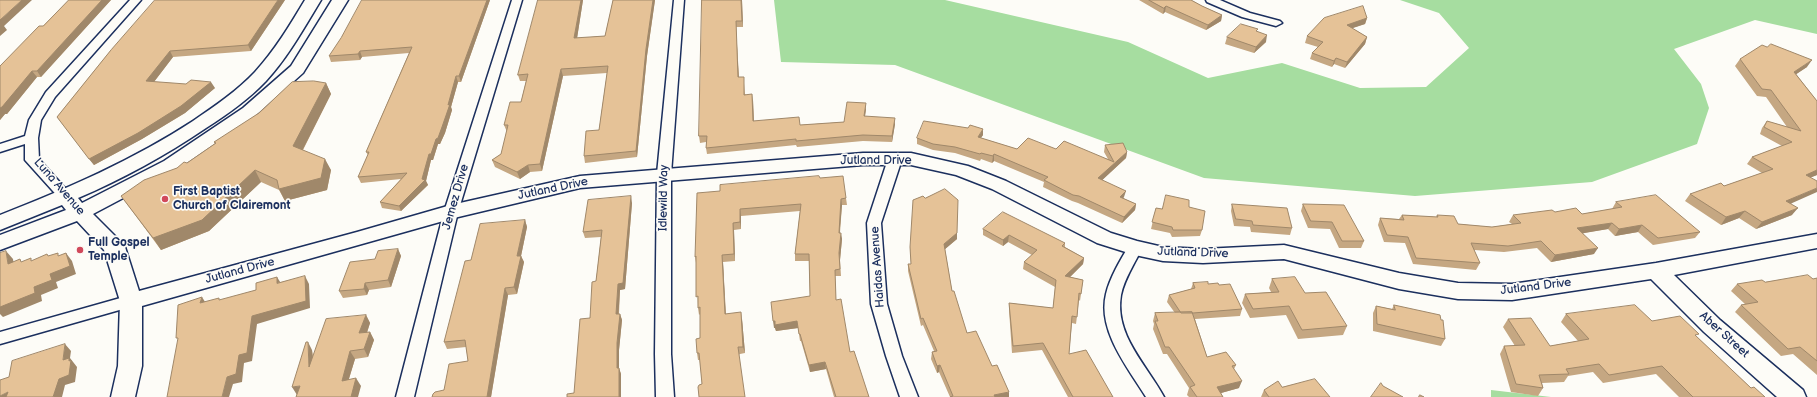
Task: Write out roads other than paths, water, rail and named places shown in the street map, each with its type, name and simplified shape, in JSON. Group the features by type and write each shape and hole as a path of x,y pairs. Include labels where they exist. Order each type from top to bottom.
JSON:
{"street":[{"name":"Luna Avenue","path":"123,397 130,366 131,300 114,247 32,160 30,138 35,120 50,95 136,0"},
{"path":"0,243 72,204 162,149 227,106 252,86 278,56 313,0"},
{"path":"0,223 72,204 171,165 249,112 297,69 340,0"},
{"name":"Jemez Drive","path":"405,397 451,212 517,0"},
{"name":"Idlewild Way","path":"665,397 662,354 664,174 679,0"},
{"path":"1211,0 1246,15 1276,22"},
{"path":"0,148 30,138"},
{"name":"Jutland Drive","path":"0,338 131,300 359,239 451,212 580,182 863,159 911,160 961,170 999,185 1104,238 1135,248 1163,254 1203,256 1284,252 1399,282 1458,291 1512,292 1656,271 1817,241"},
{"name":"Haidas Avenue","path":"895,159 874,223 879,304 894,356 909,397"},
{"path":"1135,248 1113,294 1112,312 1123,347 1155,397"},
{"name":"Aber Street","path":"1656,271 1712,326 1794,397"}],"place":[{"name":"First Baptist Church of Clairemont","path":"165,199"},
{"name":"Full Gospel Temple","path":"80,250"}]}
